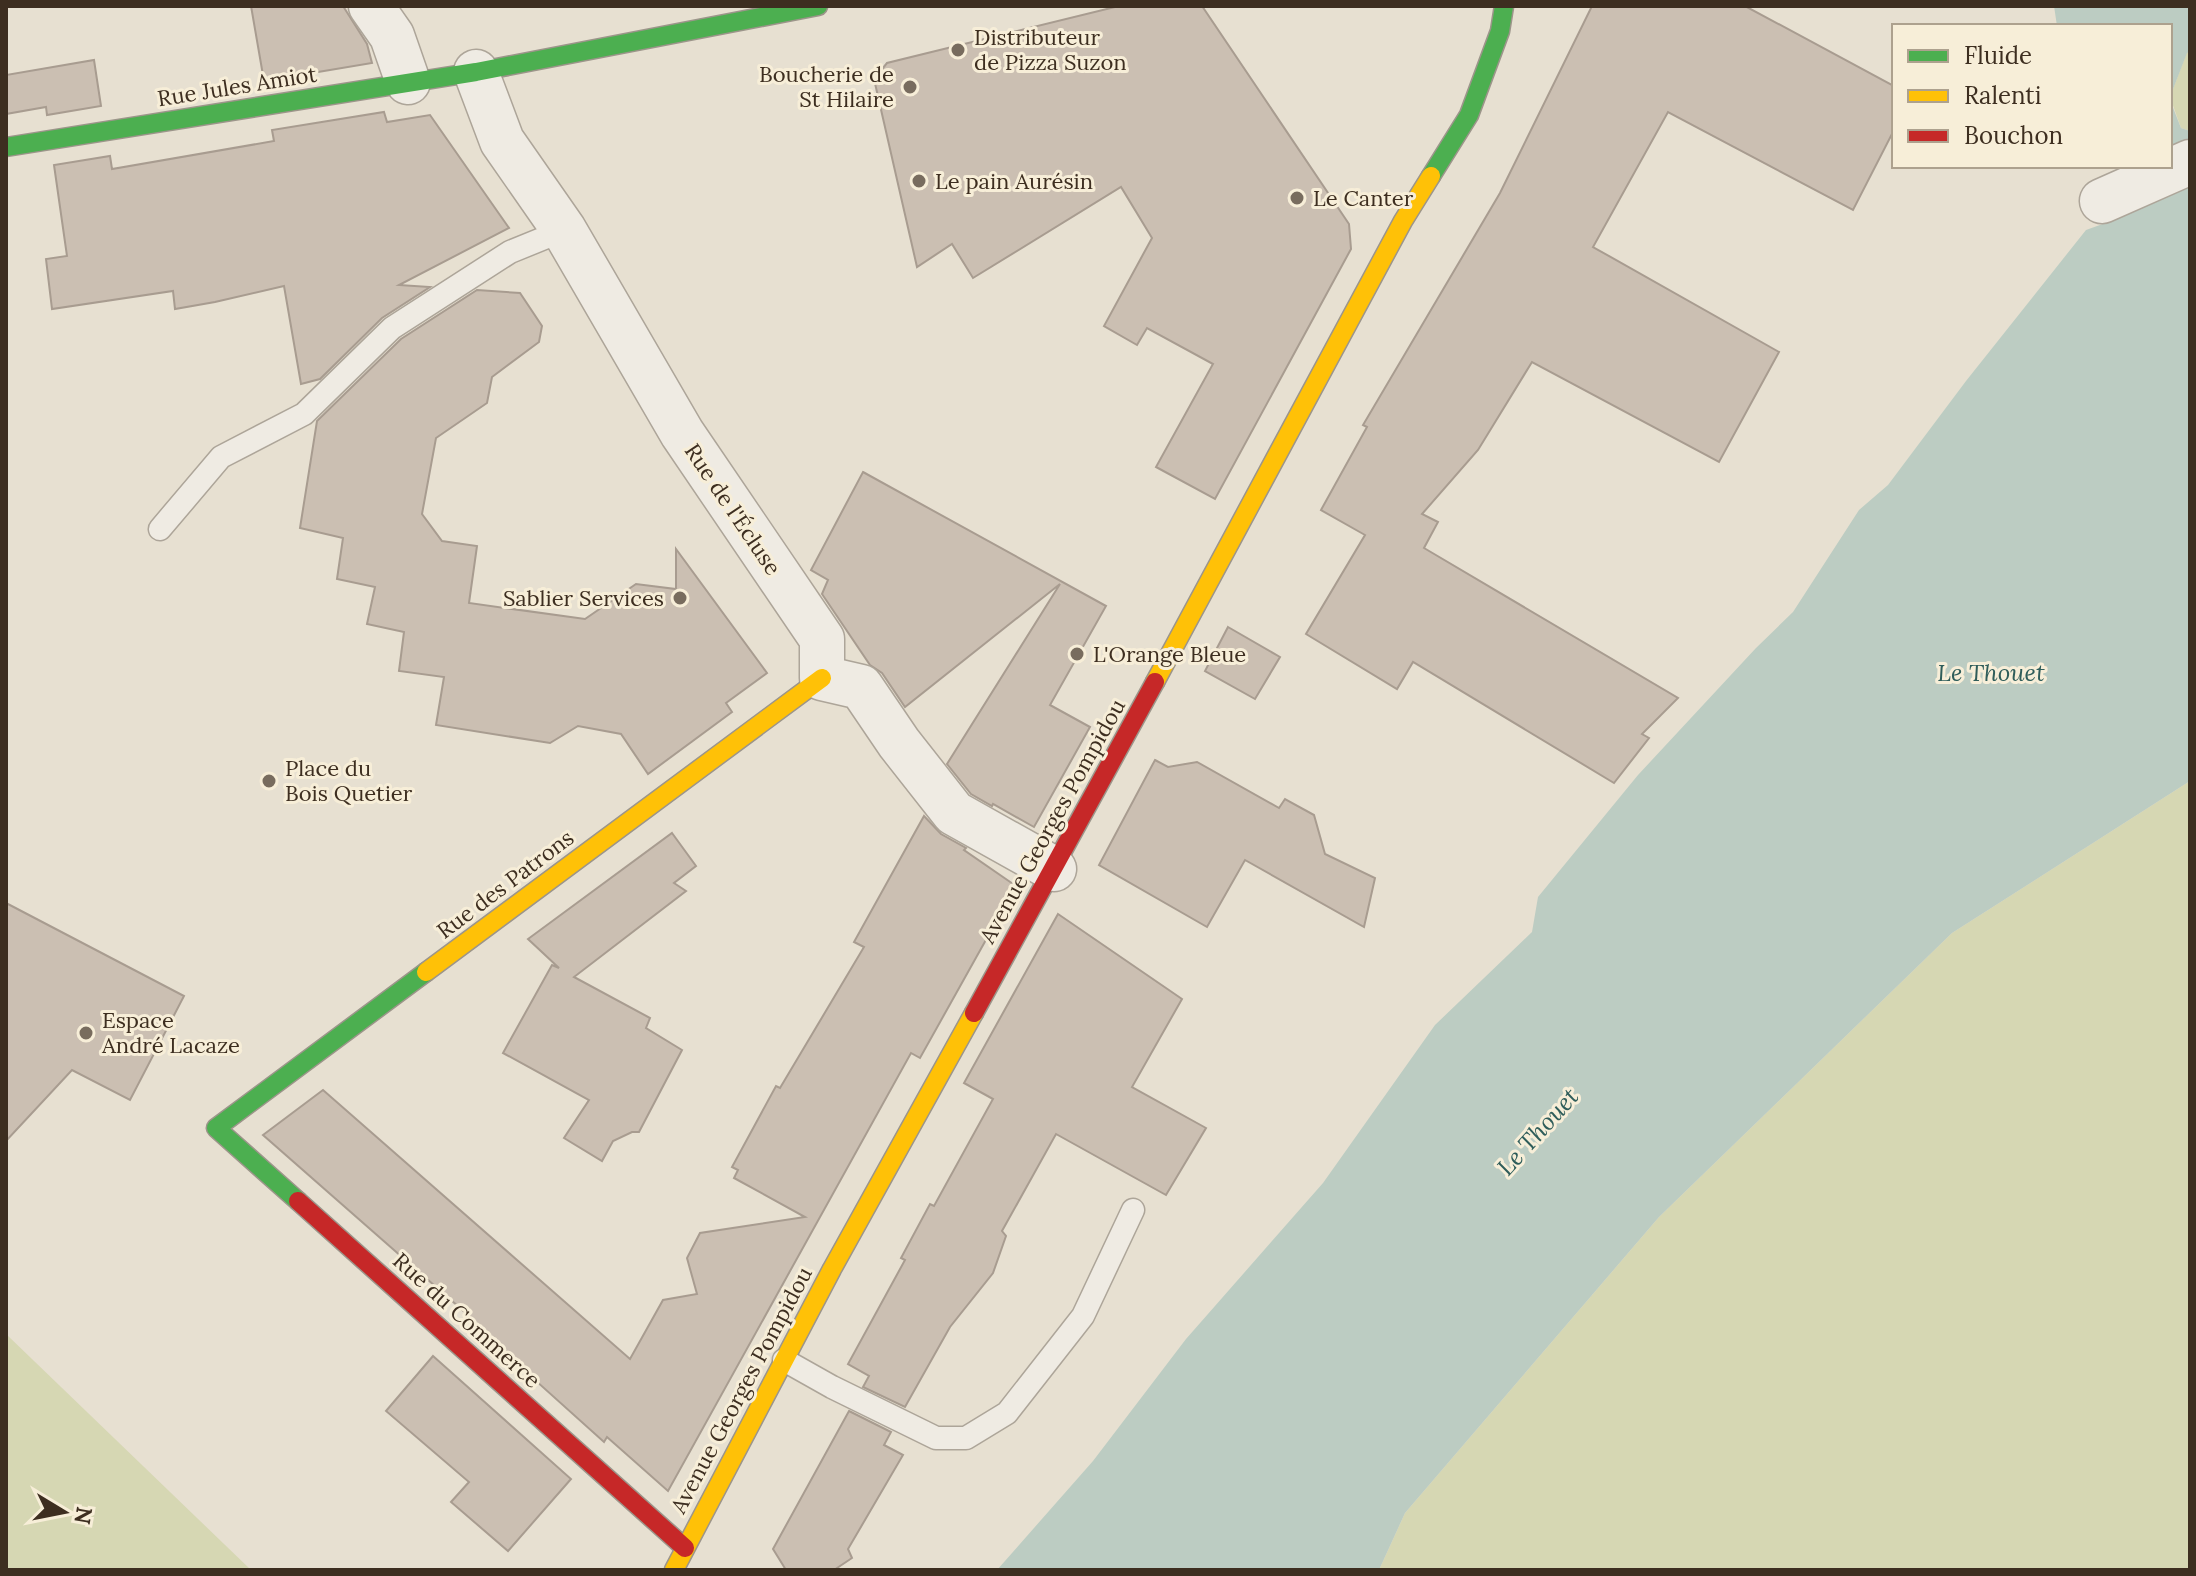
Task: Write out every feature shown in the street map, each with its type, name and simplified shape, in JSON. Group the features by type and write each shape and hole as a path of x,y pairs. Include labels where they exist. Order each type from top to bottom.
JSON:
{"main road":[{"name":"Rue Jules Amiot","path":"6,147 476,72 818,6"},
{"name":"Avenue Georges Pompidou","path":"674,1570 848,1241 1054,869 1403,221 1469,115 1500,31 1504,6"},
{"name":"Rue des Patrons","path":"216,1128 822,678"},
{"name":"Rue du Commerce","path":"216,1128 685,1548"}],"street":[{"path":"371,6 392,36 408,82"},
{"name":"Rue de l'Écluse","path":"476,72 502,141 564,230 682,433 822,639 822,678"},
{"path":"2102,201 2190,162"},
{"path":"822,678 861,687 899,743 954,813 1054,869"}],"lane":[{"path":"160,529 221,457 304,414 392,328 510,252 564,230"},
{"path":"784,1360 936,1438 966,1438 1007,1413 1083,1316 1133,1210"}],"green space":[{"path":"2190,51 2190,131 2181,128 2172,103 2172,92"},
{"path":"2190,781 2190,1570 1379,1570 1405,1513 1659,1217 1952,933"},
{"path":"6,1334 251,1570 6,1570"}],"water":[{"path":"2054,6 2190,6 2190,51 2172,92 2172,24 2057,24"},
{"name":"Le Thouet","path":"2172,105 2181,128 2190,131 2190,781 1952,933 1659,1217 1405,1513 1379,1570 997,1570 1093,1461 1186,1339 1323,1183 1435,1025 1532,932 1538,897 1638,775 1793,612 1859,510 1888,485 2086,230 2111,221 2125,168 2172,168"}],"building":[{"path":"251,6 343,6 367,44 372,63 264,81"},
{"path":"1119,6 1202,6 1349,224 1351,249 1215,499 1156,467 1213,364 1147,328 1137,345 1104,326 1152,238 1121,187 973,278 952,244 917,267 874,79 887,63"},
{"path":"1592,6 1745,6 1892,85 1892,134 1853,210 1668,112 1593,247 1779,352 1719,462 1532,362 1478,450 1422,514 1438,522 1424,548 1678,698 1642,734 1649,738 1614,783 1413,662 1397,689 1306,634 1365,535 1321,510 1367,427 1363,425 1500,193"},
{"path":"94,60 101,106 47,115 46,107 6,114 6,75"},
{"path":"384,112 387,122 430,115 509,228 399,285 430,287 382,318 320,379 301,384 284,286 175,309 173,291 52,309 46,259 67,256 54,165 110,156 112,169 274,141 272,130"},
{"path":"477,290 520,293 542,326 539,342 492,377 487,403 436,438 422,514 442,541 477,546 469,603 585,619 636,584 676,589 676,549 767,673 726,703 732,712 648,774 621,734 578,726 550,743 436,725 444,677 399,671 404,632 367,624 375,587 337,579 343,538 300,528 317,421 401,339"},
{"path":"863,472 1106,606 1050,705 1090,727 1034,827 971,794 947,764 1060,584 905,707 882,673 870,665 822,594 828,580 811,570"},
{"path":"1228,627 1280,657 1255,699 1205,671"},
{"path":"1155,760 1168,767 1197,762 1279,808 1285,799 1314,815 1325,854 1375,878 1364,927 1245,860 1207,927 1099,865"},
{"path":"924,816 941,834 966,848 964,850 1016,886 920,1058 911,1053 668,1491 607,1437 604,1442 466,1318 468,1315 263,1135 323,1090 630,1359 663,1300 697,1294 687,1258 700,1233 805,1217 734,1178 738,1170 732,1167 776,1086 780,1088 864,947 854,942"},
{"path":"672,833 696,866 674,883 686,891 574,977 650,1018 646,1028 682,1050 639,1132 613,1141 602,1161 564,1138 589,1100 503,1053 552,965 559,968 528,939"},
{"name":"Espace André Lacaze","path":"6,903 184,996 130,1100 72,1070 6,1141"},
{"path":"1058,914 1182,999 1132,1087 1206,1128 1166,1195 1056,1134 1002,1231 1006,1236 993,1273 950,1327 905,1407 863,1387 869,1376 848,1364 905,1260 901,1258 930,1204 934,1206 993,1099 964,1083"},
{"path":"433,1356 571,1479 508,1551 451,1502 469,1482 386,1411"},
{"path":"849,1411 891,1432 884,1445 903,1455 848,1549 852,1558 834,1570 786,1570 773,1549"}],"traffic: fast":[{"path":"6,147 476,72 818,6"},
{"path":"1431,176 1469,115 1500,31 1504,6"},
{"path":"298,1201 216,1128 426,972"}],"traffic: slow":[{"path":"1155,682 1403,221 1431,176"},
{"path":"426,972 822,678"},
{"path":"674,1570 832,1269 974,1013"}],"traffic: jam":[{"path":"974,1013 1155,682"},
{"path":"298,1201 685,1548"}],"place":[{"name":"Distributeur de Pizza Suzon","path":"958,50"},
{"name":"Boucherie de St Hilaire","path":"910,87"},
{"name":"Le pain Aurésin","path":"919,181"},
{"name":"Le Canter","path":"1297,198"},
{"name":"Sablier Services","path":"680,598"},
{"name":"L'Orange Bleue","path":"1077,654"},
{"name":"Place du Bois Quetier","path":"269,781"},
{"name":"Espace André Lacaze","path":"86,1033"}]}
